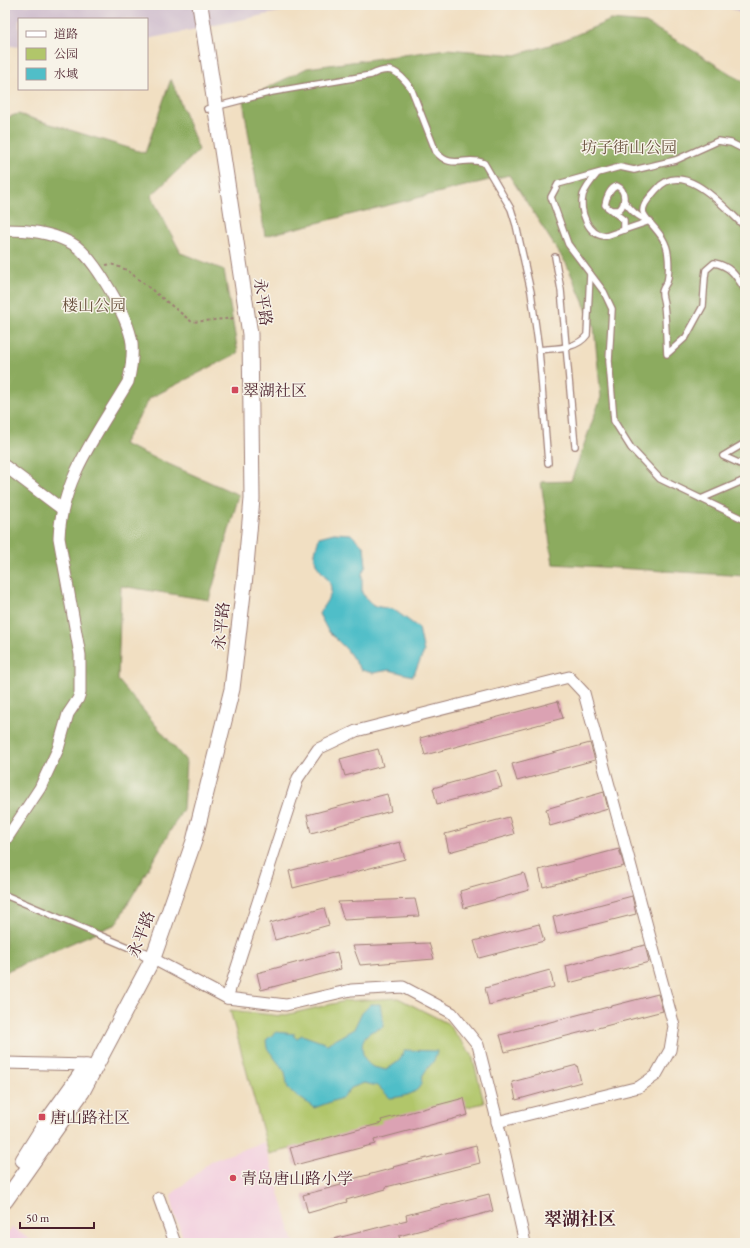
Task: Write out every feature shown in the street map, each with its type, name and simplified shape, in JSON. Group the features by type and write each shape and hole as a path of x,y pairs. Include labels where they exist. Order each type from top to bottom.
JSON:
{"main road":[{"name":"永平路","path":"5,1201 82,1092 148,956 194,841 232,689 252,498 250,334 211,107 191,5"},
{"name":"永平路","path":"5,1187 48,1120 88,1065 148,956 186,838 224,687 243,498 239,317 211,107 200,5"}],"street":[{"path":"5,230 26,230 50,234 72,243 89,257 109,289 127,326 132,343 131,369 128,382 80,462 64,503 59,525 59,538 80,655 80,692 78,699 68,714 58,749 40,788 5,841"},
{"path":"5,466 62,509"},
{"path":"227,998 298,778 318,749 356,731 569,677 584,693 674,1026 670,1050 656,1074 639,1087 498,1122"},
{"path":"148,956 227,998 286,1005 351,990 403,987 452,1012 478,1044 498,1122 525,1243"},
{"path":"5,1063 88,1065"},
{"path":"159,1198 176,1243"}],"lane":[{"path":"211,107 272,92 372,75 385,69 395,72 411,88 436,152 439,156 452,162 477,161 484,163 507,201 516,226 531,292 539,350 548,463"},
{"path":"745,150 730,143 718,141 676,160 634,170 620,168 558,184 551,197 568,244 604,292 612,309 608,361 614,420 631,448 660,479 745,520"},
{"path":"597,174 583,195 582,207 589,227 593,231 600,236 606,236 650,221"},
{"path":"745,227 707,191 687,180 680,179 663,183 646,202 643,209 644,214 662,236 666,244 668,255 667,281 662,293 667,354 686,337 703,306 706,270 714,263 722,264 732,270 745,290"},
{"path":"612,210 619,210 622,208 624,201 622,189 617,186 611,189 605,202 607,207 624,220 624,230"},
{"path":"624,201 633,212 644,220 650,221"},
{"path":"555,257 561,290 575,446"},
{"path":"539,350 566,348 579,342 587,336 590,274"},
{"path":"745,443 723,456 745,466"},
{"path":"701,499 745,480"},
{"path":"5,894 148,956"}],"path":[{"path":"95,267 111,264 128,270 192,322 239,317"}],"shaded area":[{"path":"5,5 313,5 148,39 148,18 18,18 18,47 5,45"},
{"path":"725,5 745,5 745,16"},
{"name":"青岛唐山路小学","path":"264,1142 294,1243 185,1243 175,1216 171,1195 211,1161"},
{"path":"12,1227 35,1243 5,1243 5,1237"}],"green space":[{"name":"坊子街山公园","path":"611,20 646,23 745,83 745,576 553,564 541,482 571,481 601,397 594,327 567,265 509,175 265,236 243,100 307,68 447,49 516,55 559,42"},
{"name":"楼山公园","path":"171,79 199,150 151,196 181,253 224,270 238,353 150,398 123,444 239,495 209,600 121,586 118,680 186,761 183,809 116,924 5,973 5,118 18,114 145,153"},
{"path":"398,998 447,1023 472,1055 484,1103 269,1154 230,1010 281,1016 345,1001"}],"water":[{"path":"334,533 351,534 364,547 366,565 362,574 362,593 373,606 393,609 419,628 424,652 413,676 389,670 373,673 361,670 347,650 328,631 319,614 331,592 331,587 318,567 315,556 319,537"},
{"path":"371,1004 380,1004 384,1027 369,1033 363,1041 362,1049 364,1058 370,1065 386,1070 399,1061 405,1050 437,1051 433,1061 422,1076 419,1088 408,1095 390,1098 378,1086 364,1083 351,1088 344,1097 314,1108 288,1089 285,1072 267,1048 266,1040 276,1032 295,1034 293,1036 297,1038 302,1035 327,1044 354,1029 361,1014"}],"building":[{"path":"558,701 563,718 425,755 420,738"},
{"path":"590,743 595,760 517,781 512,764"},
{"path":"378,749 383,766 345,776 340,759"},
{"path":"497,770 502,787 437,804 433,788"},
{"path":"604,792 608,809 550,826 546,809"},
{"path":"387,794 391,811 311,833 307,815"},
{"path":"509,817 514,834 449,852 445,834"},
{"path":"400,842 405,859 293,888 289,871"},
{"path":"619,849 624,866 543,887 539,870"},
{"path":"524,873 529,890 464,908 460,891"},
{"path":"632,896 636,914 557,934 553,917"},
{"path":"415,899 419,916 344,920 338,902"},
{"path":"324,908 329,925 275,940 270,923"},
{"path":"539,924 544,941 479,958 474,941"},
{"path":"429,943 434,959 360,965 353,946"},
{"path":"645,945 649,962 569,983 566,966"},
{"path":"337,952 341,969 261,990 257,973"},
{"path":"550,970 554,987 489,1005 485,988"},
{"path":"658,994 663,1011 505,1052 500,1035"},
{"path":"577,1065 581,1082 516,1100 512,1082"},
{"path":"464,1098 468,1115 374,1140 375,1144 295,1165 290,1148 382,1123 381,1120"},
{"path":"476,1145 480,1163 386,1187 386,1189 346,1200 347,1202 308,1213 303,1195 341,1185 341,1182"},
{"path":"489,1194 493,1211 399,1236 400,1240 389,1243 330,1243 330,1240 407,1220 406,1215"}],"place":[{"name":"翠湖社区","path":"235,390"},
{"name":"唐山路社区","path":"42,1117"},
{"name":"青岛唐山路小学","path":"233,1178"}],"district":[{"name":"翠湖社区","path":"580,1218"}]}
